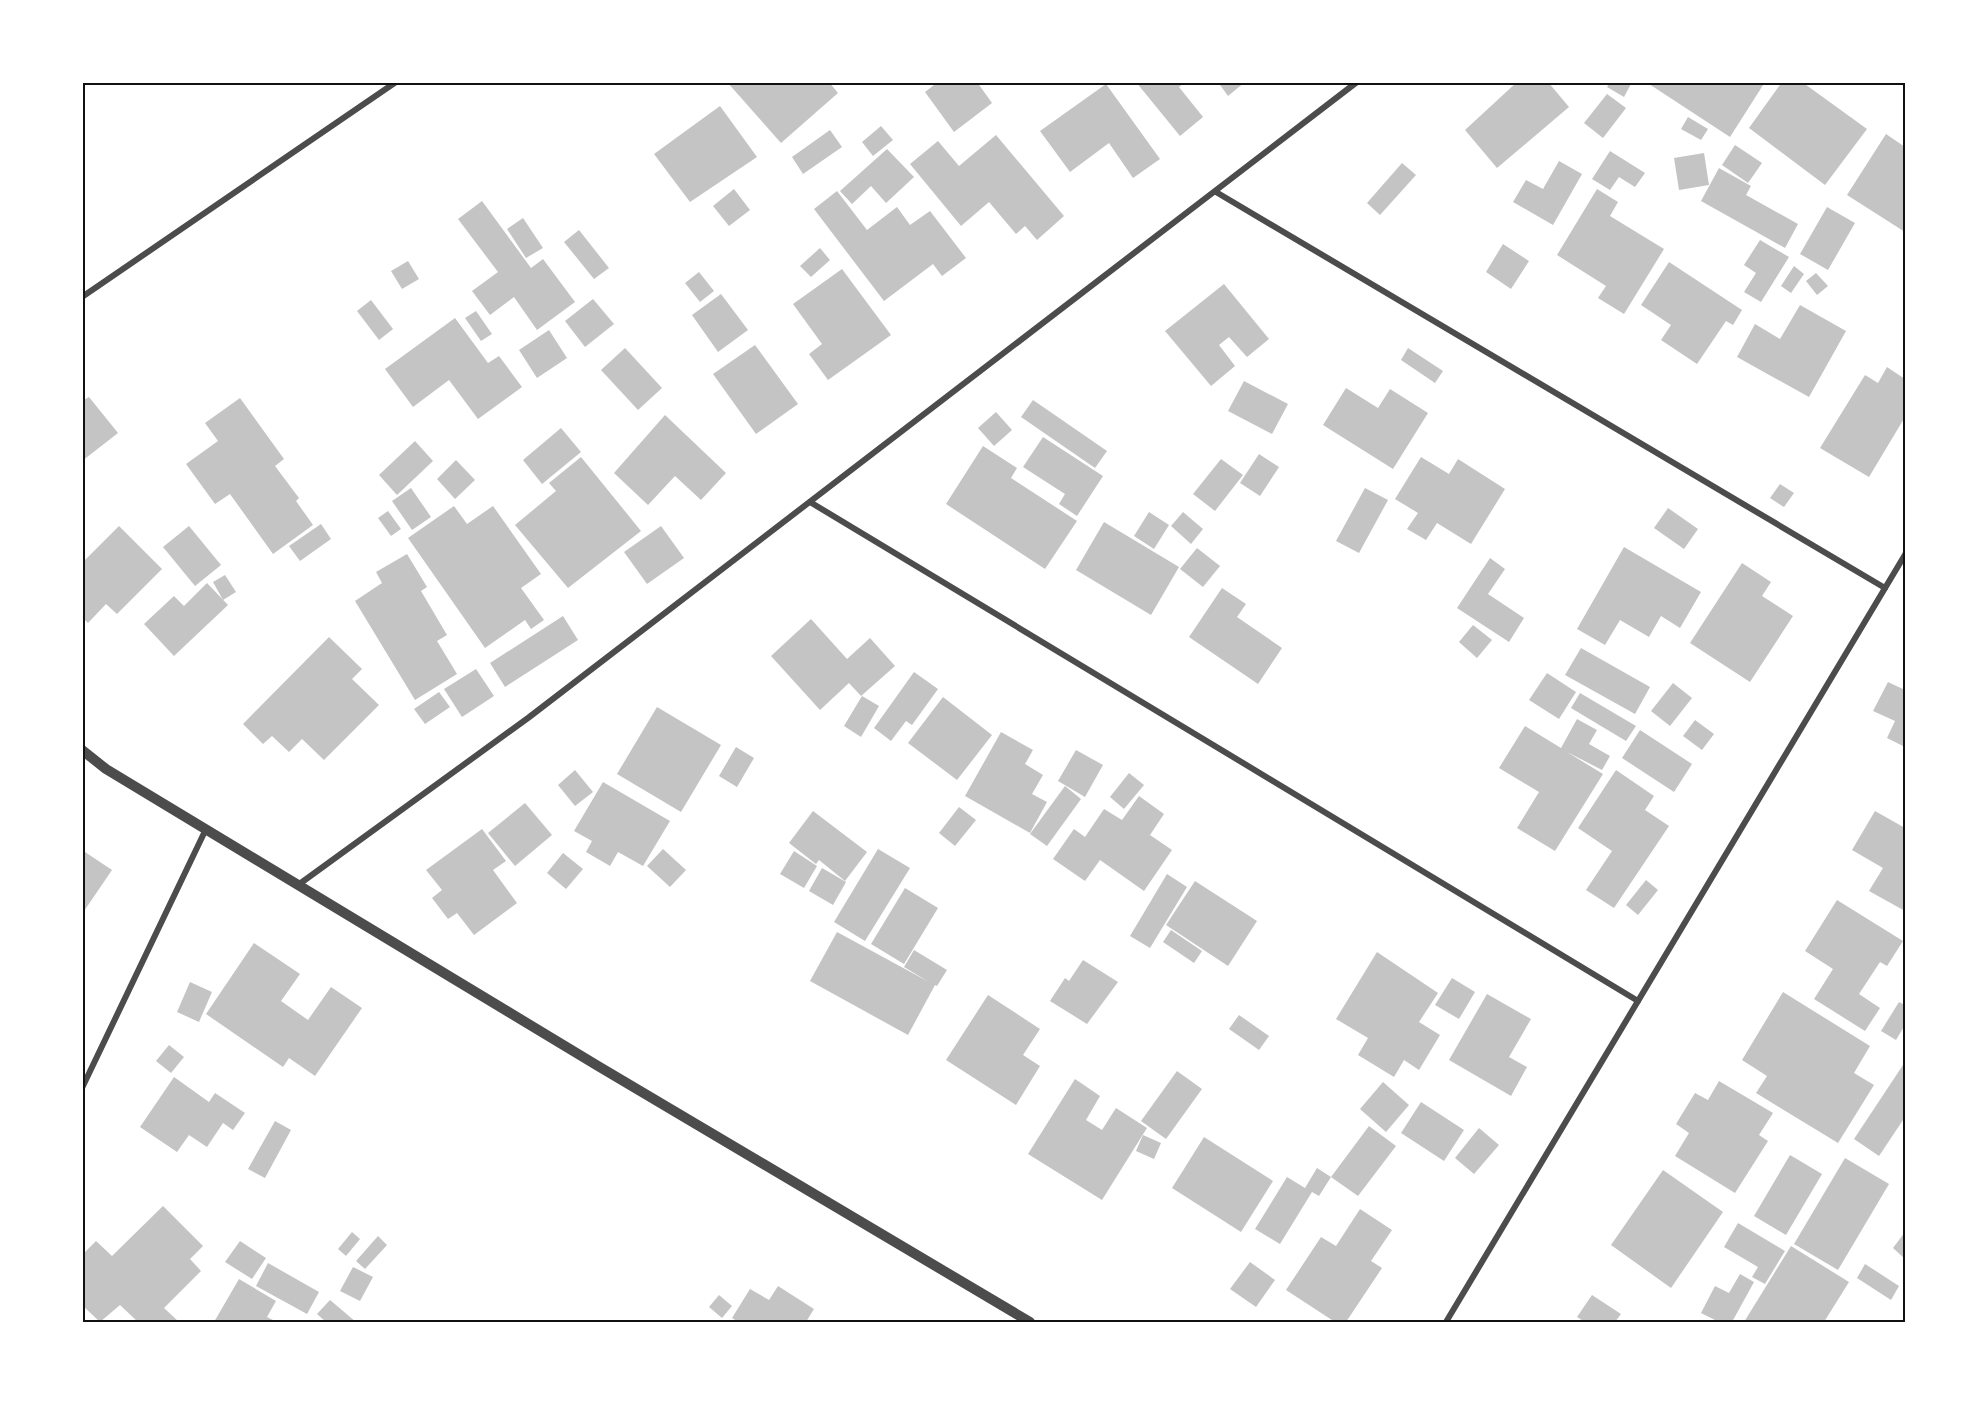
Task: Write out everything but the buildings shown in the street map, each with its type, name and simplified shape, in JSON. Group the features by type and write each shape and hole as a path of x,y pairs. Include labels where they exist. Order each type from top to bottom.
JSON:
{"street":[{"path":"82,297 396,82"},
{"path":"298,885 528,718 1358,82"},
{"path":"1216,192 1885,588"},
{"path":"810,502 1638,1001"},
{"path":"1446,1323 1905,553"},
{"path":"82,750 106,769 1030,1323"},
{"path":"82,1088 206,829"}]}
